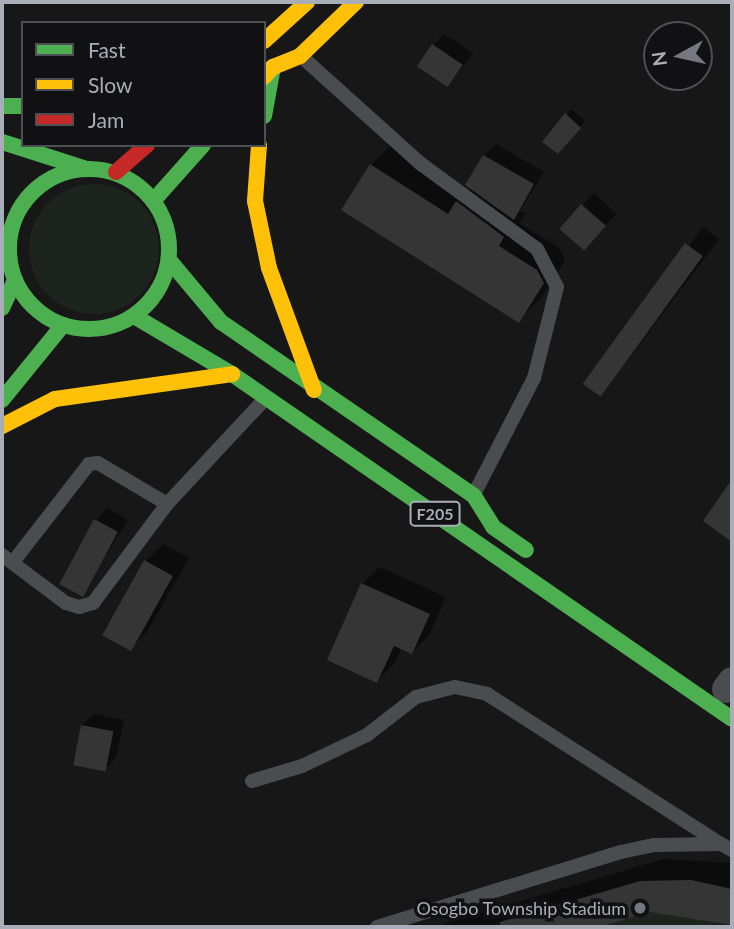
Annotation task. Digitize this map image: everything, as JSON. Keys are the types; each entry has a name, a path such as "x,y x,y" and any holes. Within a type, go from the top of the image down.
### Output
{"main road":[{"path":"266,39 307,2"},
{"path":"266,98 269,72 300,56 356,2"},
{"path":"2,106 21,106"},
{"path":"2,142 84,168 116,172 154,200 169,239 169,260 163,282 134,316 100,329 63,325 27,299 15,280 6,255 11,232 28,198 58,174 84,168"},
{"path":"116,172 145,147"},
{"path":"154,200 201,147"},
{"path":"259,147 255,201 269,268 314,390"},
{"name":"F205","path":"169,260 221,322 314,390 474,496 493,527 538,558"},
{"path":"2,308 15,280"},
{"name":"F205","path":"134,316 232,374 264,400 732,719"},
{"path":"2,400 63,325"},
{"path":"2,426 55,399 232,374"}],"lane":[{"path":"300,56 421,164 537,249 557,287 534,378 474,496"},
{"path":"167,505 98,463 89,464 7,558 66,603 79,607 93,603 167,505 264,400"},
{"path":"252,780 302,766 367,735 416,697 455,687 487,694 727,847"},
{"path":"377,927 621,852 654,845 727,847"}],"shaded area":[{"path":"94,184 119,189 140,203 154,224 159,249 154,274 140,295 119,309 94,314 69,309 48,295 34,274 29,249 34,224 48,203 69,189"},
{"name":"Osogbo Township Stadium","path":"691,880 732,889 732,927 482,927 640,881"}],"building":[{"path":"432,44 463,65 448,87 417,66"},
{"path":"565,113 581,128 558,154 542,142"},
{"path":"483,155 534,184 514,220 465,185"},
{"path":"370,164 448,214 456,201 504,237 499,246 537,270 544,283 519,323 341,210"},
{"path":"581,204 606,226 584,251 559,229"},
{"path":"685,243 703,256 601,397 583,384"},
{"path":"732,479 732,542 703,521"},
{"path":"94,519 118,532 83,597 59,584"},
{"path":"144,560 173,576 131,651 102,635"},
{"path":"361,583 430,614 412,654 394,646 377,683 327,660"},
{"path":"81,725 113,731 106,772 73,765"},
{"name":"Osogbo Township Stadium","path":"691,880 732,889 732,925 650,912 599,927 500,927 500,922 640,881"}],"traffic: fast":[{"path":"266,105 273,67"},
{"path":"2,106 21,106"},
{"path":"2,142 84,168"},
{"path":"154,200 201,147"},
{"path":"89,169 120,175 146,192 163,218 169,249 163,280 146,306 120,323 89,329 58,323 32,306 15,280 9,249 15,218 32,192 58,175 89,169"},
{"path":"169,260 221,322 474,496 493,527 526,550"},
{"path":"2,308 15,280"},
{"path":"134,316 232,374 732,719"},
{"path":"2,400 63,325"}],"traffic: slow":[{"path":"266,39 307,2"},
{"path":"266,75 273,67 300,56 356,2"},
{"path":"259,147 255,201 269,268 314,390"},
{"path":"2,426 55,399 232,374"}],"traffic: jam":[{"path":"116,172 145,147"}],"place":[{"name":"Osogbo Township Stadium","path":"640,908"}]}
